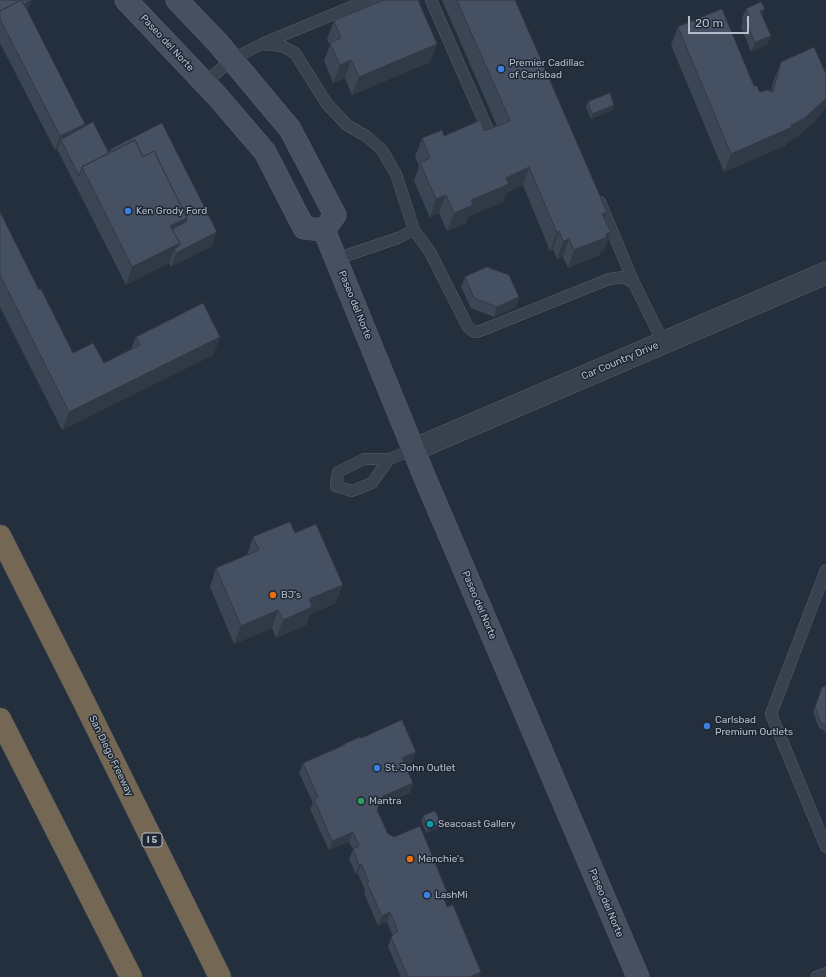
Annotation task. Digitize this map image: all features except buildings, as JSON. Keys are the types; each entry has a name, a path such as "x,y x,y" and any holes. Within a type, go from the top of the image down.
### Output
{"highway":[{"name":"San Diego Freeway","path":"0,536 220,977"},
{"path":"84,702 234,977"},
{"path":"0,719 131,977"}],"main road":[{"name":"Paseo del Norte","path":"126,0 205,83 265,152 304,228 324,230 413,450 638,977"},
{"path":"177,0 218,42 290,129 335,216 324,230"}],"street":[{"name":"Car Country Drive","path":"413,450 826,273"}],"lane":[{"path":"205,83 232,59 262,44 368,0"},
{"path":"431,0 491,137"},
{"path":"262,44 282,46 295,53 327,104 347,125 366,136 382,150 396,174 414,230 430,252 468,327 474,332 480,331 609,279 624,278 634,283"},
{"path":"597,196 634,283 663,342"},
{"path":"336,259 398,238 414,230"},
{"path":"389,459 413,450"},
{"path":"826,570 770,714 826,847"},
{"path":"816,977 826,973"}],"place":[{"name":"Premier Cadillac of Carlsbad","path":"501,69"},
{"name":"Ken Grody Ford","path":"128,211"},
{"name":"BJ's","path":"273,595"},
{"name":"Carlsbad Premium Outlets","path":"707,726"},
{"name":"St. John Outlet","path":"377,768"},
{"name":"Mantra","path":"361,801"},
{"name":"Seacoast Gallery","path":"430,824"},
{"name":"Menchie's","path":"410,859"},
{"name":"LashMi","path":"427,895"}]}
